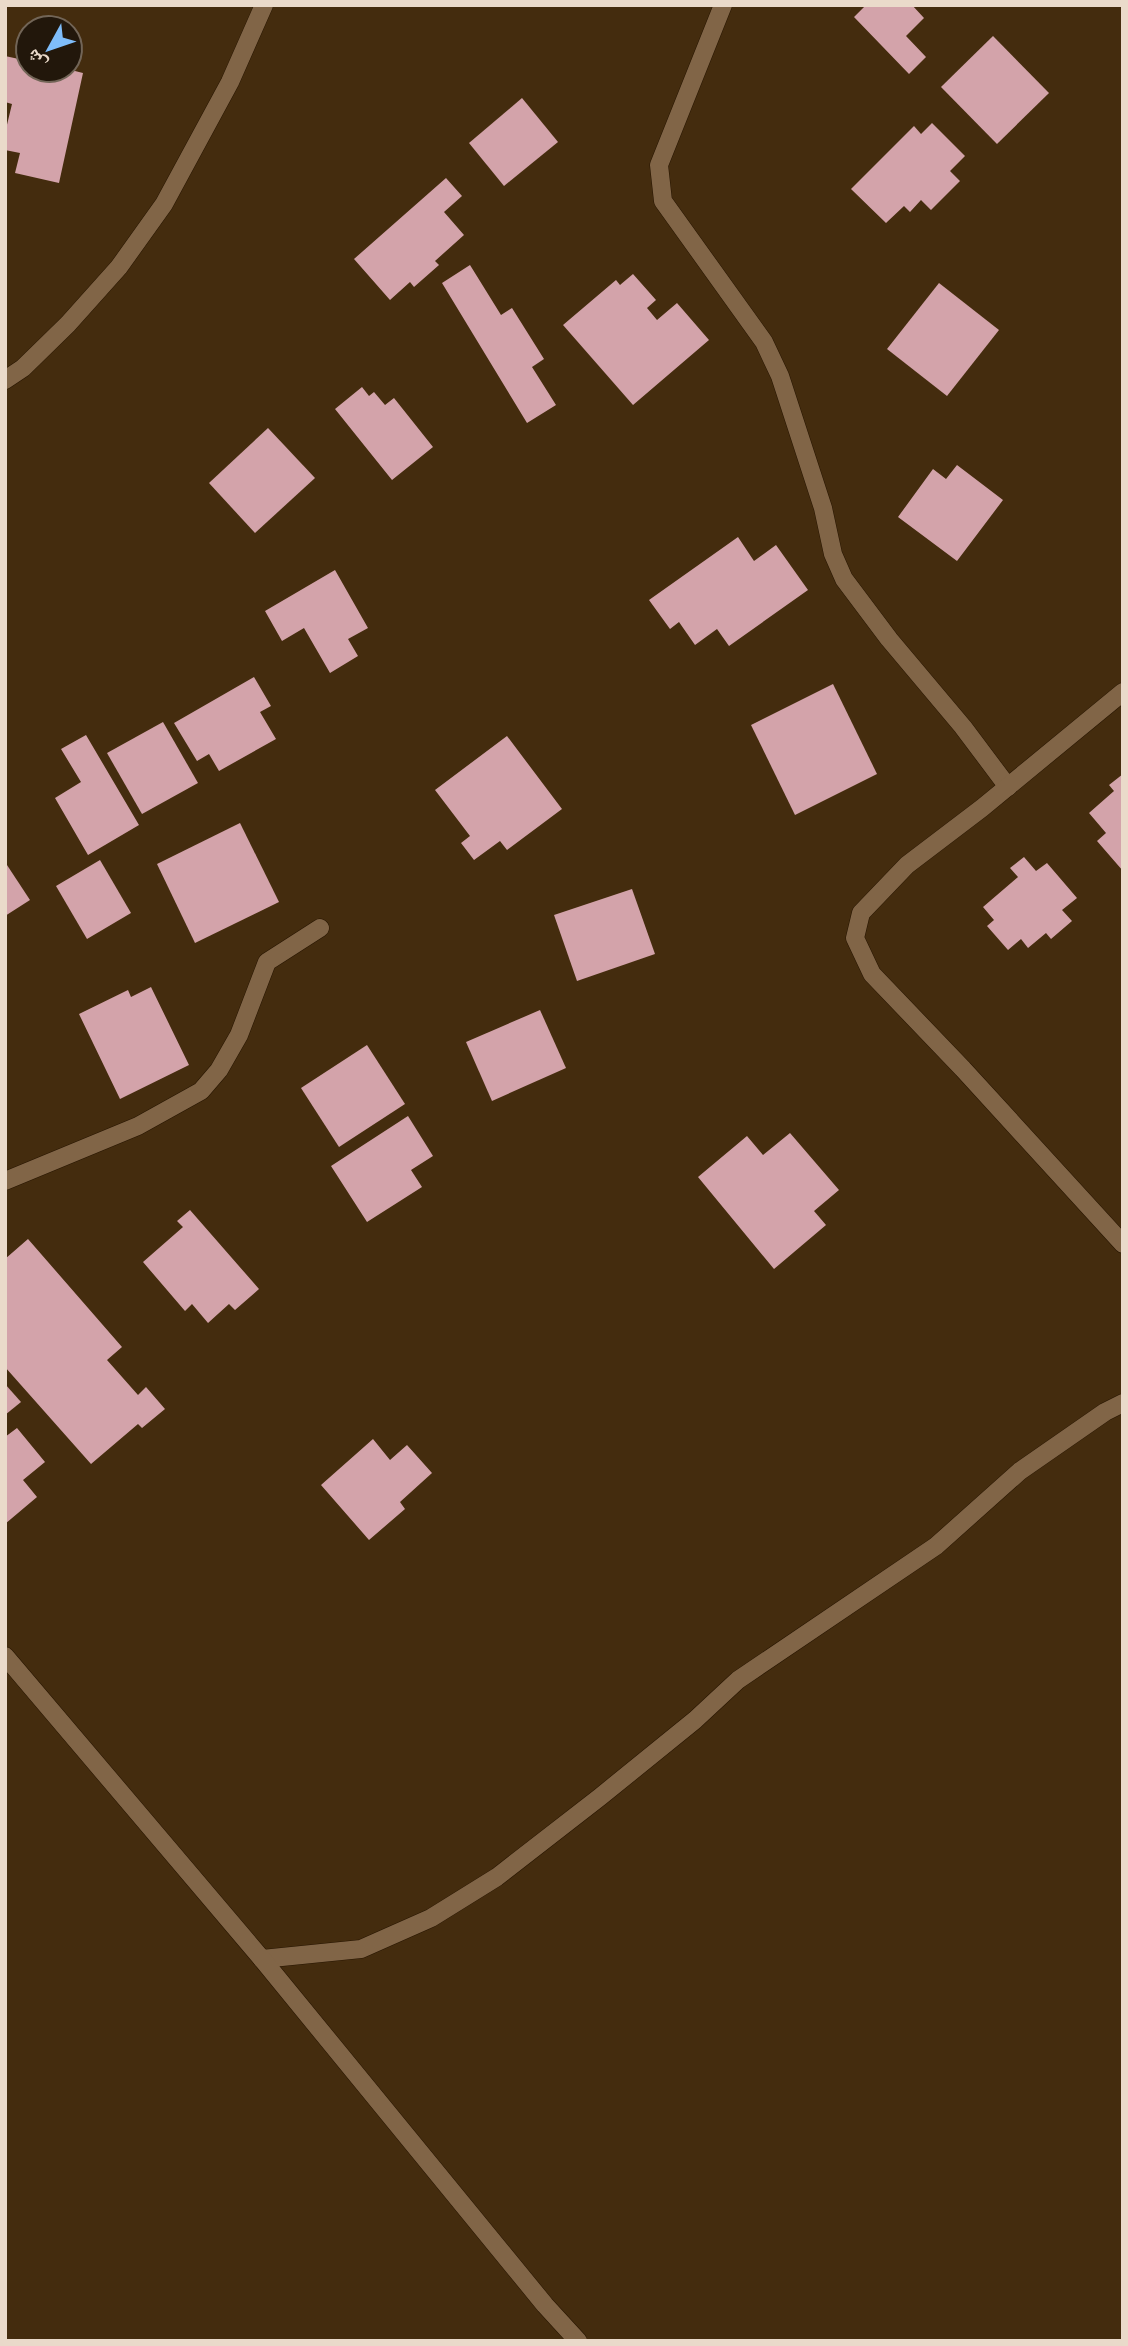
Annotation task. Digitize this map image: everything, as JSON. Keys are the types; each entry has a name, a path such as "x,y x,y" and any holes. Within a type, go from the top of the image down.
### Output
{"street":[{"path":"5,380 23,368 68,324 119,267 164,204 230,82 264,5"},
{"path":"723,5 659,165 663,201 764,342 780,376 844,579 1008,787"},
{"path":"1123,692 1008,787 907,865 861,914 855,938 872,974 1123,1244"},
{"path":"5,1181 138,1126 201,1091 219,1069 239,1035 267,962 320,928"},
{"path":"262,1959 361,1949 431,1918 497,1877 695,1720 738,1679 936,1546 1020,1471 1105,1412 1123,1403"},
{"path":"5,1656 262,1959 545,2305 578,2341"}],"building":[{"path":"866,5 912,5 924,18 906,36 926,57 909,74 854,17"},
{"path":"993,36 1049,93 997,144 941,87"},
{"path":"5,56 14,58 14,84 81,84 59,183 15,173 20,153 5,150 5,133 12,104 5,102"},
{"path":"522,98 558,142 504,186 469,143"},
{"path":"932,123 965,156 950,171 960,181 931,210 921,200 910,212 904,206 886,223 851,189 914,126 921,134"},
{"path":"446,178 462,196 444,212 464,235 435,261 439,265 414,287 410,282 390,300 354,259"},
{"path":"470,265 501,315 512,308 544,359 532,367 556,405 527,423 442,283"},
{"path":"633,274 656,300 647,308 657,320 677,303 709,340 633,405 563,325 616,280 620,285"},
{"path":"939,283 999,330 947,396 887,349"},
{"path":"362,387 369,396 374,392 385,405 394,398 433,447 392,480 335,409"},
{"path":"268,428 315,478 255,533 209,483"},
{"path":"957,465 1003,500 957,561 898,517 933,469 946,479"},
{"path":"738,537 754,561 776,545 808,590 729,646 717,629 695,645 679,622 670,629 649,600"},
{"path":"335,570 368,628 348,639 358,656 330,673 304,628 282,641 265,611"},
{"path":"254,677 271,706 260,712 276,739 219,771 209,754 197,761 174,723"},
{"path":"833,684 877,774 795,815 751,725"},
{"path":"163,722 198,783 142,814 107,753"},
{"path":"86,735 139,825 88,855 55,798 81,782 61,749"},
{"path":"507,736 562,809 507,850 500,841 474,860 461,843 470,836 435,790"},
{"path":"1123,774 1123,871 1097,841 1106,833 1089,813 1114,791 1109,785"},
{"path":"240,823 279,902 195,943 157,864"},
{"path":"1024,857 1036,871 1047,863 1077,898 1062,910 1072,921 1051,939 1046,933 1028,948 1021,939 1008,950 987,926 994,920 983,907 1018,877 1010,868"},
{"path":"100,860 131,913 87,939 56,886"},
{"path":"5,862 30,900 5,916"},
{"path":"632,889 655,954 577,981 554,915"},
{"path":"151,987 189,1065 120,1099 79,1014 128,990 131,997"},
{"path":"540,1010 566,1068 492,1101 466,1042"},
{"path":"367,1045 405,1104 339,1147 301,1088"},
{"path":"408,1116 433,1156 411,1170 422,1187 367,1222 331,1166"},
{"path":"790,1133 839,1190 814,1211 826,1225 774,1269 698,1177 747,1136 763,1155"},
{"path":"190,1210 259,1289 235,1310 229,1304 208,1323 192,1304 185,1311 143,1262 183,1227 177,1221"},
{"path":"28,1239 122,1347 107,1360 138,1395 146,1387 165,1409 142,1428 138,1424 91,1464 5,1367 5,1259"},
{"path":"5,1384 21,1402 5,1415"},
{"path":"17,1428 45,1462 23,1480 37,1497 5,1524 5,1437"},
{"path":"373,1439 390,1460 407,1445 432,1473 400,1502 405,1509 369,1540 321,1485"}]}
